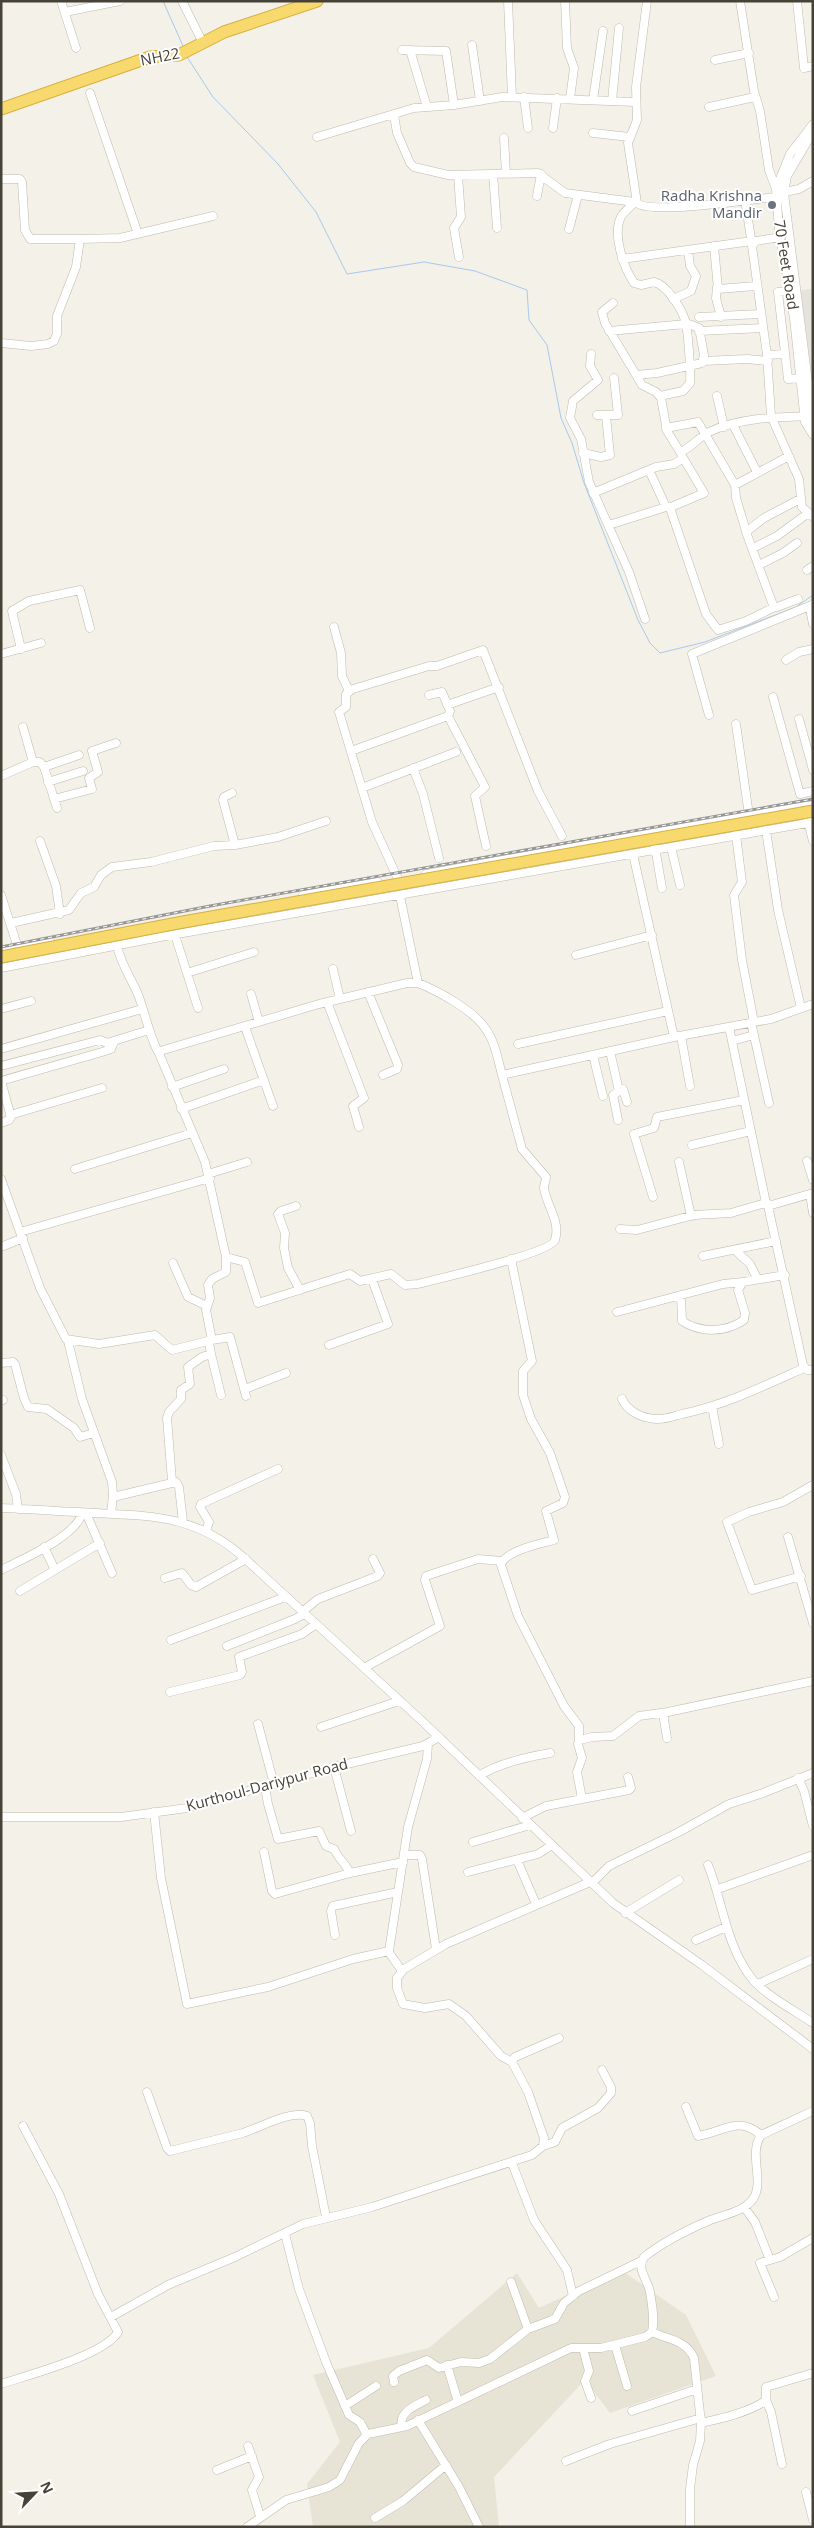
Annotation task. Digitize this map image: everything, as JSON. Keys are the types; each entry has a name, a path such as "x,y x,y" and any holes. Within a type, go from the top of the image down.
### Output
{"highway":[{"name":"NH22","path":"1,109 150,57 179,55 224,32 317,1"},
{"path":"1,957 810,807"},
{"path":"1,963 811,821"}],"street":[{"path":"61,1 76,48"},
{"path":"64,12 120,1"},
{"path":"182,1 203,43"},
{"path":"508,1 512,97"},
{"path":"565,1 567,48 574,68 570,99"},
{"path":"613,303 602,314 608,331 642,385 660,396 679,392 689,386 690,366 686,323 673,299 656,282 641,285 634,284 622,259 619,242 620,220 636,202 628,143 636,120 635,102 647,1"},
{"path":"740,1 769,170 778,193"},
{"path":"797,1 804,68 813,66"},
{"path":"612,101 619,28"},
{"path":"593,100 603,31"},
{"path":"472,45 480,101"},
{"path":"427,107 406,50 446,51 454,105"},
{"path":"715,60 749,53"},
{"path":"90,93 138,234"},
{"path":"316,137 409,109 512,97 635,102"},
{"path":"524,97 528,128"},
{"path":"709,107 755,97"},
{"path":"553,128 557,98"},
{"path":"394,115 397,133 412,165 444,174 458,175 541,174 562,191 578,195 636,202 643,207 656,208 746,200 802,187 813,181"},
{"name":"70 Feet Road","path":"811,417 801,378 790,291 780,237 778,193 790,154 813,126"},
{"path":"593,133 630,137"},
{"path":"504,138 506,174"},
{"path":"493,174 497,228"},
{"path":"537,196 541,174"},
{"path":"458,175 461,217 454,228 459,257"},
{"path":"1,179 20,179 22,182 25,230 30,239 80,240 120,238 213,216"},
{"name":"70 Feet Road","path":"778,193 811,417"},
{"path":"569,229 578,195"},
{"path":"746,200 767,358 771,416 799,479 800,499 810,516 753,548"},
{"path":"622,259 714,246 752,243 780,237"},
{"path":"1,343 32,346 48,344 54,341 57,334 57,316 76,267 80,240"},
{"path":"714,246 716,298 721,317"},
{"path":"673,299 690,291 696,276 690,266 688,250"},
{"path":"717,287 720,289 756,286"},
{"path":"790,291 778,292 788,379 801,378"},
{"path":"699,317 760,314"},
{"path":"608,331 686,323 696,326 699,331 703,361"},
{"path":"699,331 762,328"},
{"path":"591,354 590,366 597,376 597,382 574,400 570,414 580,439 586,474 629,572 645,619"},
{"path":"636,375 698,365 703,361 767,358 785,354"},
{"path":"597,414 606,416 618,415 614,378"},
{"path":"609,525 668,507 704,493 682,454 675,447 666,428 660,396"},
{"path":"717,396 724,427"},
{"path":"583,453 601,457 610,455 606,416"},
{"path":"594,493 649,470 674,464 680,460 682,454 704,435 724,427 771,416 811,417"},
{"path":"811,417 806,424 813,435"},
{"path":"666,428 698,422 735,485 736,498 759,565 761,578 775,607"},
{"path":"733,425 758,472"},
{"path":"735,485 789,456"},
{"path":"649,470 668,507 706,614 716,628 722,630 798,599"},
{"path":"746,531 764,518 800,499"},
{"path":"759,565 783,553 797,543"},
{"path":"21,649 12,611 31,600 80,590 90,628"},
{"path":"812,605 810,610 813,624"},
{"path":"710,715 692,654 812,605"},
{"path":"334,627 341,653 342,676 349,691"},
{"path":"1,654 41,643"},
{"path":"786,660 799,652 813,649"},
{"path":"398,879 375,829 339,713 346,707 345,696 349,691 429,666 438,666 483,650 538,791 562,836"},
{"path":"447,704 499,687"},
{"path":"429,695 441,692 450,711 448,716 485,787 475,796 486,846"},
{"path":"773,697 800,794 813,791"},
{"path":"351,752 448,716"},
{"path":"799,719 813,770"},
{"path":"736,724 749,815"},
{"path":"23,727 33,762"},
{"path":"1,776 33,762 40,762 44,767 56,803 92,788 89,778 98,773 92,751 116,743"},
{"path":"362,788 456,752"},
{"path":"44,767 79,755"},
{"path":"413,768 423,794 439,858"},
{"path":"48,782 84,771"},
{"path":"232,794 223,799 235,845"},
{"path":"1,951 749,815 810,807 813,841"},
{"path":"11,923 60,914 72,908 80,894 94,887 101,875 112,867 151,862 223,845 235,845 286,835 326,821"},
{"path":"1,968 811,821"},
{"path":"766,830 778,910 802,1008"},
{"path":"652,833 662,888"},
{"path":"736,835 742,882 732,889 754,1036 769,1103"},
{"path":"223,845 232,836"},
{"path":"40,842 56,886 60,914"},
{"path":"672,847 680,885"},
{"path":"633,854 668,1011 690,1086"},
{"path":"421,875 424,891"},
{"path":"1,895 18,948"},
{"path":"400,896 418,983"},
{"path":"88,935 92,951"},
{"path":"175,935 198,1008"},
{"path":"576,955 652,935"},
{"path":"117,946 122,966 137,994 149,1030 209,1176 226,1257 226,1272 208,1282 210,1298 207,1306 211,1354 221,1395"},
{"path":"187,973 254,952"},
{"path":"333,969 340,999"},
{"path":"158,1051 368,992 407,983 418,983 430,988 477,1018 490,1037 522,1149 546,1177 544,1189 553,1212 556,1228 556,1239 553,1244 528,1255 410,1285 403,1284 397,1277 391,1274 372,1279 354,1278 350,1274 257,1302 244,1262 226,1257"},
{"path":"368,992 398,1065 397,1069 384,1075"},
{"path":"251,994 259,1022"},
{"path":"1,1009 31,1001"},
{"path":"327,1002 364,1098 353,1106 359,1128"},
{"path":"502,1075 752,1022 813,1004"},
{"path":"1,1049 142,1009"},
{"path":"518,1044 668,1011"},
{"path":"245,1027 272,1106"},
{"path":"728,1027 785,1275 804,1368"},
{"path":"1,1066 102,1040 107,1044 149,1030"},
{"path":"732,1041 754,1036"},
{"path":"1,1123 9,1120 10,1115 1,1081 111,1049 114,1042"},
{"path":"610,1051 619,1091"},
{"path":"593,1055 602,1096"},
{"path":"172,1087 224,1069"},
{"path":"181,1110 264,1080"},
{"path":"10,1115 102,1088"},
{"path":"618,1120 613,1095 624,1090 627,1102"},
{"path":"653,1197 634,1134 654,1128 657,1117 744,1100"},
{"path":"692,1145 751,1131"},
{"path":"75,1169 192,1133"},
{"path":"807,1161 813,1180"},
{"path":"1,1247 22,1235 209,1176 247,1162"},
{"path":"679,1162 690,1216"},
{"path":"1,1179 4,1196 22,1235 40,1288 66,1339 82,1399 112,1482 111,1514"},
{"path":"620,1229 637,1230 690,1216 731,1213 811,1193 813,1213"},
{"path":"296,1206 281,1210 278,1214 285,1233 284,1248 288,1268 300,1290"},
{"path":"703,1256 776,1241"},
{"path":"734,1250 750,1264 757,1278"},
{"path":"364,1668 440,1626 424,1580 426,1576 478,1559 502,1561 511,1553 555,1539 546,1511 563,1502 565,1497 550,1453 531,1419 523,1395 523,1371 532,1361 511,1259"},
{"path":"173,1263 188,1297 207,1306"},
{"path":"617,1312 723,1284 785,1275"},
{"path":"328,1345 388,1324 372,1279"},
{"path":"681,1295 682,1321 700,1330 713,1330 736,1324 745,1318 738,1290 743,1282"},
{"path":"66,1339 99,1344 155,1335 172,1350 230,1338 245,1392 286,1374"},
{"path":"172,1481 167,1418 172,1408 181,1399 181,1390 190,1384 188,1367 202,1357 211,1354"},
{"path":"1,1363 13,1362 16,1364 28,1407 47,1409 74,1428 80,1437 94,1433"},
{"path":"622,1399 630,1411 658,1419 712,1406 804,1368 813,1370"},
{"path":"712,1406 719,1444"},
{"path":"1,1455 17,1497 18,1508"},
{"path":"206,1531 209,1522 200,1507 201,1504 278,1469"},
{"path":"113,1498 172,1481 178,1485 184,1522"},
{"path":"801,1576 752,1590 727,1522 751,1511 783,1502 813,1485"},
{"path":"1,1508 153,1516 184,1522 206,1531 227,1543 439,1737 522,1818 593,1881 625,1913 702,1965 813,2049"},
{"path":"84,1513 100,1543 112,1573"},
{"path":"1,1570 44,1547 76,1526 84,1513"},
{"path":"788,1538 801,1576 813,1623"},
{"path":"20,1591 100,1543"},
{"path":"44,1547 55,1570"},
{"path":"165,1578 182,1573 191,1585 196,1587 246,1559"},
{"path":"227,1646 295,1620 314,1601 378,1576 380,1573 374,1559"},
{"path":"502,1561 516,1613 564,1706 579,1726 582,1758 578,1775 582,1799"},
{"path":"171,1640 285,1597"},
{"path":"170,1692 240,1675 242,1672 238,1660 240,1656 302,1634 316,1624"},
{"path":"579,1741 592,1737 613,1736 639,1716 663,1713 813,1681"},
{"path":"321,1727 399,1700"},
{"path":"663,1713 667,1738"},
{"path":"258,1724 274,1784"},
{"name":"Kurthoul-Dariypur Road","path":"1,1817 121,1817 196,1806 334,1767 428,1744 439,1737"},
{"path":"402,1971 388,1951 411,1814 427,1760 428,1744"},
{"path":"479,1776 488,1770 550,1753"},
{"path":"334,1767 351,1831"},
{"path":"544,2146 544,2138 532,2103 512,2062 501,2056 466,2016 449,2004 425,2008 403,2004 396,1981 402,1971 436,1949 536,1904 593,1881 609,1866 679,1832 729,1804 813,1773"},
{"path":"522,1818 538,1809 630,1790 628,1777"},
{"path":"798,1778 804,1791 813,1826"},
{"path":"265,1786 278,1839 319,1831 326,1846 334,1849 337,1855 344,1860 350,1873"},
{"path":"154,1812 161,1878 181,1982 188,2005 272,1986 355,1959 388,1951"},
{"path":"473,1842 530,1825"},
{"path":"468,1872 542,1852 552,1845"},
{"path":"264,1852 274,1894 420,1855 436,1949"},
{"path":"718,1889 813,1855"},
{"path":"517,1860 536,1904"},
{"path":"708,1865 718,1889 726,1927 748,1970 758,1984 813,2024"},
{"path":"625,1913 679,1880"},
{"path":"334,1935 331,1911 333,1906 398,1892"},
{"path":"696,1940 726,1927"},
{"path":"758,1984 813,1959"},
{"path":"512,2062 515,2057 559,2038"},
{"path":"111,2317 192,2273 285,2234 303,2224 372,2207 532,2155 544,2146 555,2142 562,2128 598,2108 611,2093 611,2087 602,2070"},
{"path":"146,2092 167,2148 170,2151 243,2132 264,2123 299,2114 306,2116 310,2123 312,2146 326,2217"},
{"path":"686,2107 698,2136 732,2126 746,2125 761,2135"},
{"path":"394,2382 394,2374 427,2360 435,2367 460,2362 482,2362 528,2329 555,2319 564,2303 600,2279 642,2261 650,2253 707,2221 744,2208 751,2202 757,2192 756,2147 761,2135 813,2111"},
{"path":"1,2384 80,2357 101,2346 118,2332 90,2274 59,2194 23,2126"},
{"path":"512,2163 534,2220 567,2270 573,2296"},
{"path":"744,2208 754,2222 770,2260"},
{"path":"285,2234 310,2322 351,2418 360,2422 367,2435"},
{"path":"774,2297 760,2265 761,2262 780,2258 813,2238"},
{"path":"247,2527 260,2516 286,2500 329,2487 340,2480 359,2443 367,2435 402,2427 571,2348 601,2348 645,2337 652,2332 654,2324 650,2289 642,2271 642,2261"},
{"path":"511,2282 528,2329"},
{"path":"652,2332 682,2343 694,2358 701,2420 700,2441 693,2466 690,2489 690,2527"},
{"path":"615,2344 627,2386"},
{"path":"582,2348 589,2371 586,2381 591,2398"},
{"path":"447,2365 458,2402"},
{"path":"782,2464 771,2412 766,2400 766,2387 813,2372"},
{"path":"345,2406 376,2386"},
{"path":"632,2410 697,2389"},
{"path":"402,2427 401,2420 403,2415 426,2400"},
{"path":"566,2461 610,2444 701,2420 724,2418 766,2400"},
{"path":"418,2420 446,2465 479,2527"},
{"path":"248,2446 259,2477 252,2488 252,2493 260,2516"},
{"path":"217,2470 252,2456"},
{"path":"375,2518 402,2502 446,2465"},
{"path":"806,2492 813,2520"}],"shaded area":[{"path":"813,289 813,382 800,290"},
{"path":"621,2270 686,2315 716,2376 610,2413 585,2380 494,2477 499,2527 313,2527 307,2484 340,2442 313,2375 429,2348 517,2273 539,2308"}],"waterway":[{"path":"163,1 183,46"},
{"path":"187,57 213,97 278,164 316,212 347,274 424,262 475,271 527,290 529,320 547,345 561,418 572,443 584,483 638,620 650,643 660,653 705,642 796,607 813,595"}],"railway":[{"path":"1,947 210,906 813,799"}],"place":[{"name":"Radha Krishna Mandir","path":"772,205"}]}
